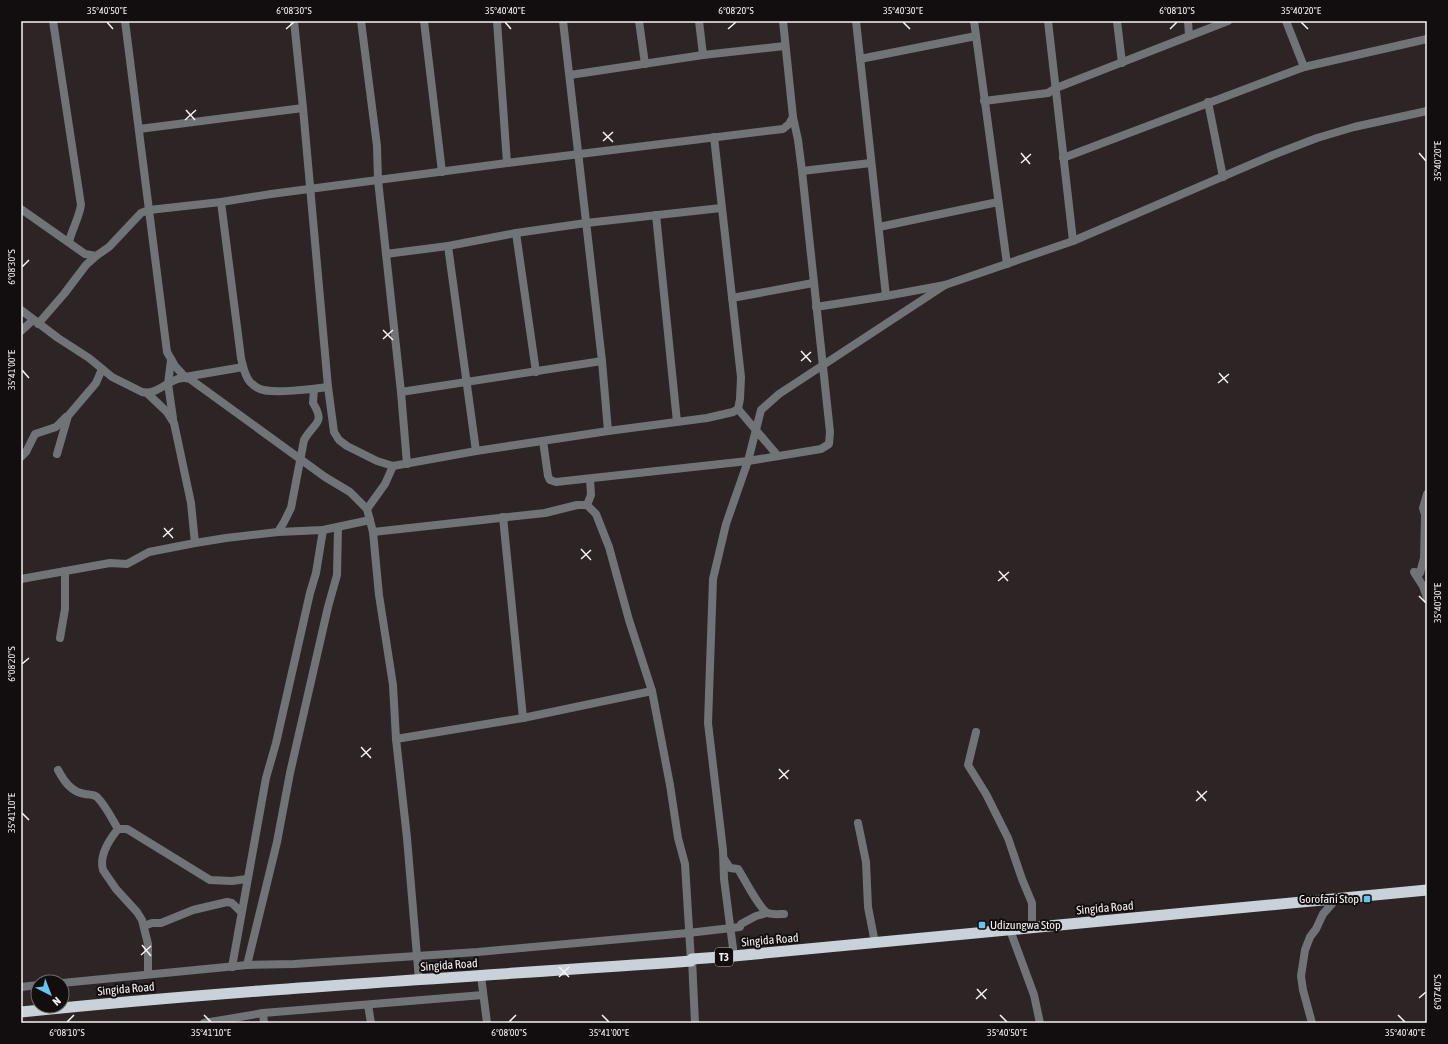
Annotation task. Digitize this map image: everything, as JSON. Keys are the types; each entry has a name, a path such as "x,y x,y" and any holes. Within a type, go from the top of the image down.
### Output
{"highway":[{"name":"Singida Road","path":"21,1012 110,1003 692,960 1427,890"}],"street":[{"path":"53,21 81,205 69,242"},
{"path":"125,21 153,252 167,352 171,360 185,378 190,379 325,476 350,492 366,509 370,520 373,532 379,595 393,685 396,739 407,838 419,980"},
{"path":"294,21 328,387 334,432 339,440 377,462 393,466 476,451 707,418 732,412 738,409"},
{"path":"361,21 376,146 378,180 401,392 407,464"},
{"path":"424,21 442,172"},
{"path":"497,21 507,163"},
{"path":"563,21 602,361 608,431"},
{"path":"639,21 645,64"},
{"path":"699,21 703,54"},
{"path":"543,441 550,480 556,482 748,461 822,449 830,444 830,432 802,171 793,117 783,21"},
{"path":"856,21 886,296"},
{"path":"974,21 1007,264"},
{"path":"1048,21 1073,241"},
{"path":"1117,21 1122,62"},
{"path":"1188,21 1190,36"},
{"path":"984,101 1048,93 1056,88 1228,21"},
{"path":"1286,21 1304,67"},
{"path":"860,59 976,36"},
{"path":"1063,158 1304,67 1427,39"},
{"path":"570,75 703,54 786,46"},
{"path":"1208,102 1223,177"},
{"path":"139,129 303,108"},
{"path":"816,307 945,285 1073,241 1273,155 1317,138 1354,127 1427,111"},
{"path":"21,331 36,322 64,294 86,265 109,247 141,213 149,210 221,202 507,163 784,129 793,117"},
{"path":"714,137 741,377 738,409"},
{"path":"802,171 871,163"},
{"path":"221,202 244,372 250,382 260,389 271,391 328,387"},
{"path":"879,227 998,202"},
{"path":"386,254 448,246 586,223 721,208"},
{"path":"21,209 85,254 96,256"},
{"path":"656,215 677,422"},
{"path":"516,234 536,372"},
{"path":"448,246 476,451"},
{"path":"732,298 813,283"},
{"path":"734,956 724,879 708,723 713,579 726,524 748,461 761,410 767,403 945,285"},
{"path":"21,310 112,377 147,393 167,412 174,422"},
{"path":"171,360 168,384 174,422 191,503 195,543"},
{"path":"401,392 602,361"},
{"path":"147,393 180,378 243,367"},
{"path":"21,458 29,447 35,434 56,427 68,416 96,383 102,369"},
{"path":"278,532 291,508 304,440 308,432 318,423 319,420 318,409 313,402 314,389"},
{"path":"738,409 756,428 778,456"},
{"path":"57,454 68,416"},
{"path":"366,509 385,484 393,466"},
{"path":"588,505 590,495 590,479"},
{"path":"1427,494 1423,508 1425,515 1424,558 1420,573 1414,572 1423,586 1427,598"},
{"path":"373,532 545,513 577,505 588,505 596,514 609,547 629,620 652,691 670,785 678,838 685,864 688,933 692,960 695,1023"},
{"path":"503,517 523,718"},
{"path":"21,579 110,563 127,564 149,552 195,543 278,532 323,530 370,520"},
{"path":"247,965 277,842 290,773 337,574 338,527"},
{"path":"232,967 266,778 276,743 310,593 316,573 323,530"},
{"path":"60,638 65,609 65,571"},
{"path":"396,739 523,718 652,691"},
{"path":"976,732 968,765 986,794 1008,838 1032,903 1032,928"},
{"path":"58,770 61,778 75,791 97,797 118,830"},
{"path":"858,823 866,862 868,907 875,943"},
{"path":"118,830 127,829 210,880 232,881 247,879"},
{"path":"118,830 105,850 102,859 102,866 103,870 116,889 137,912 144,926 148,944 148,974"},
{"path":"723,858 730,868 738,869 758,902 767,913"},
{"path":"1312,1023 1303,990 1301,976 1305,950 1322,914 1337,898"},
{"path":"144,926 161,922 192,910 227,902 232,903 241,912"},
{"path":"70,981 247,965 294,964 416,956 688,933 740,927 741,924 756,916 767,913 776,915 784,914"},
{"path":"1010,930 1034,995 1040,1023"},
{"path":"481,976 487,1023"},
{"path":"204,1023 263,1013 483,995"},
{"path":"368,1005 371,1023"},
{"path":"263,1013 264,1023"}],"place":[{"name":"Gorofani Stop","path":"1367,899"},
{"name":"Udizungwa Stop","path":"982,925"}]}
